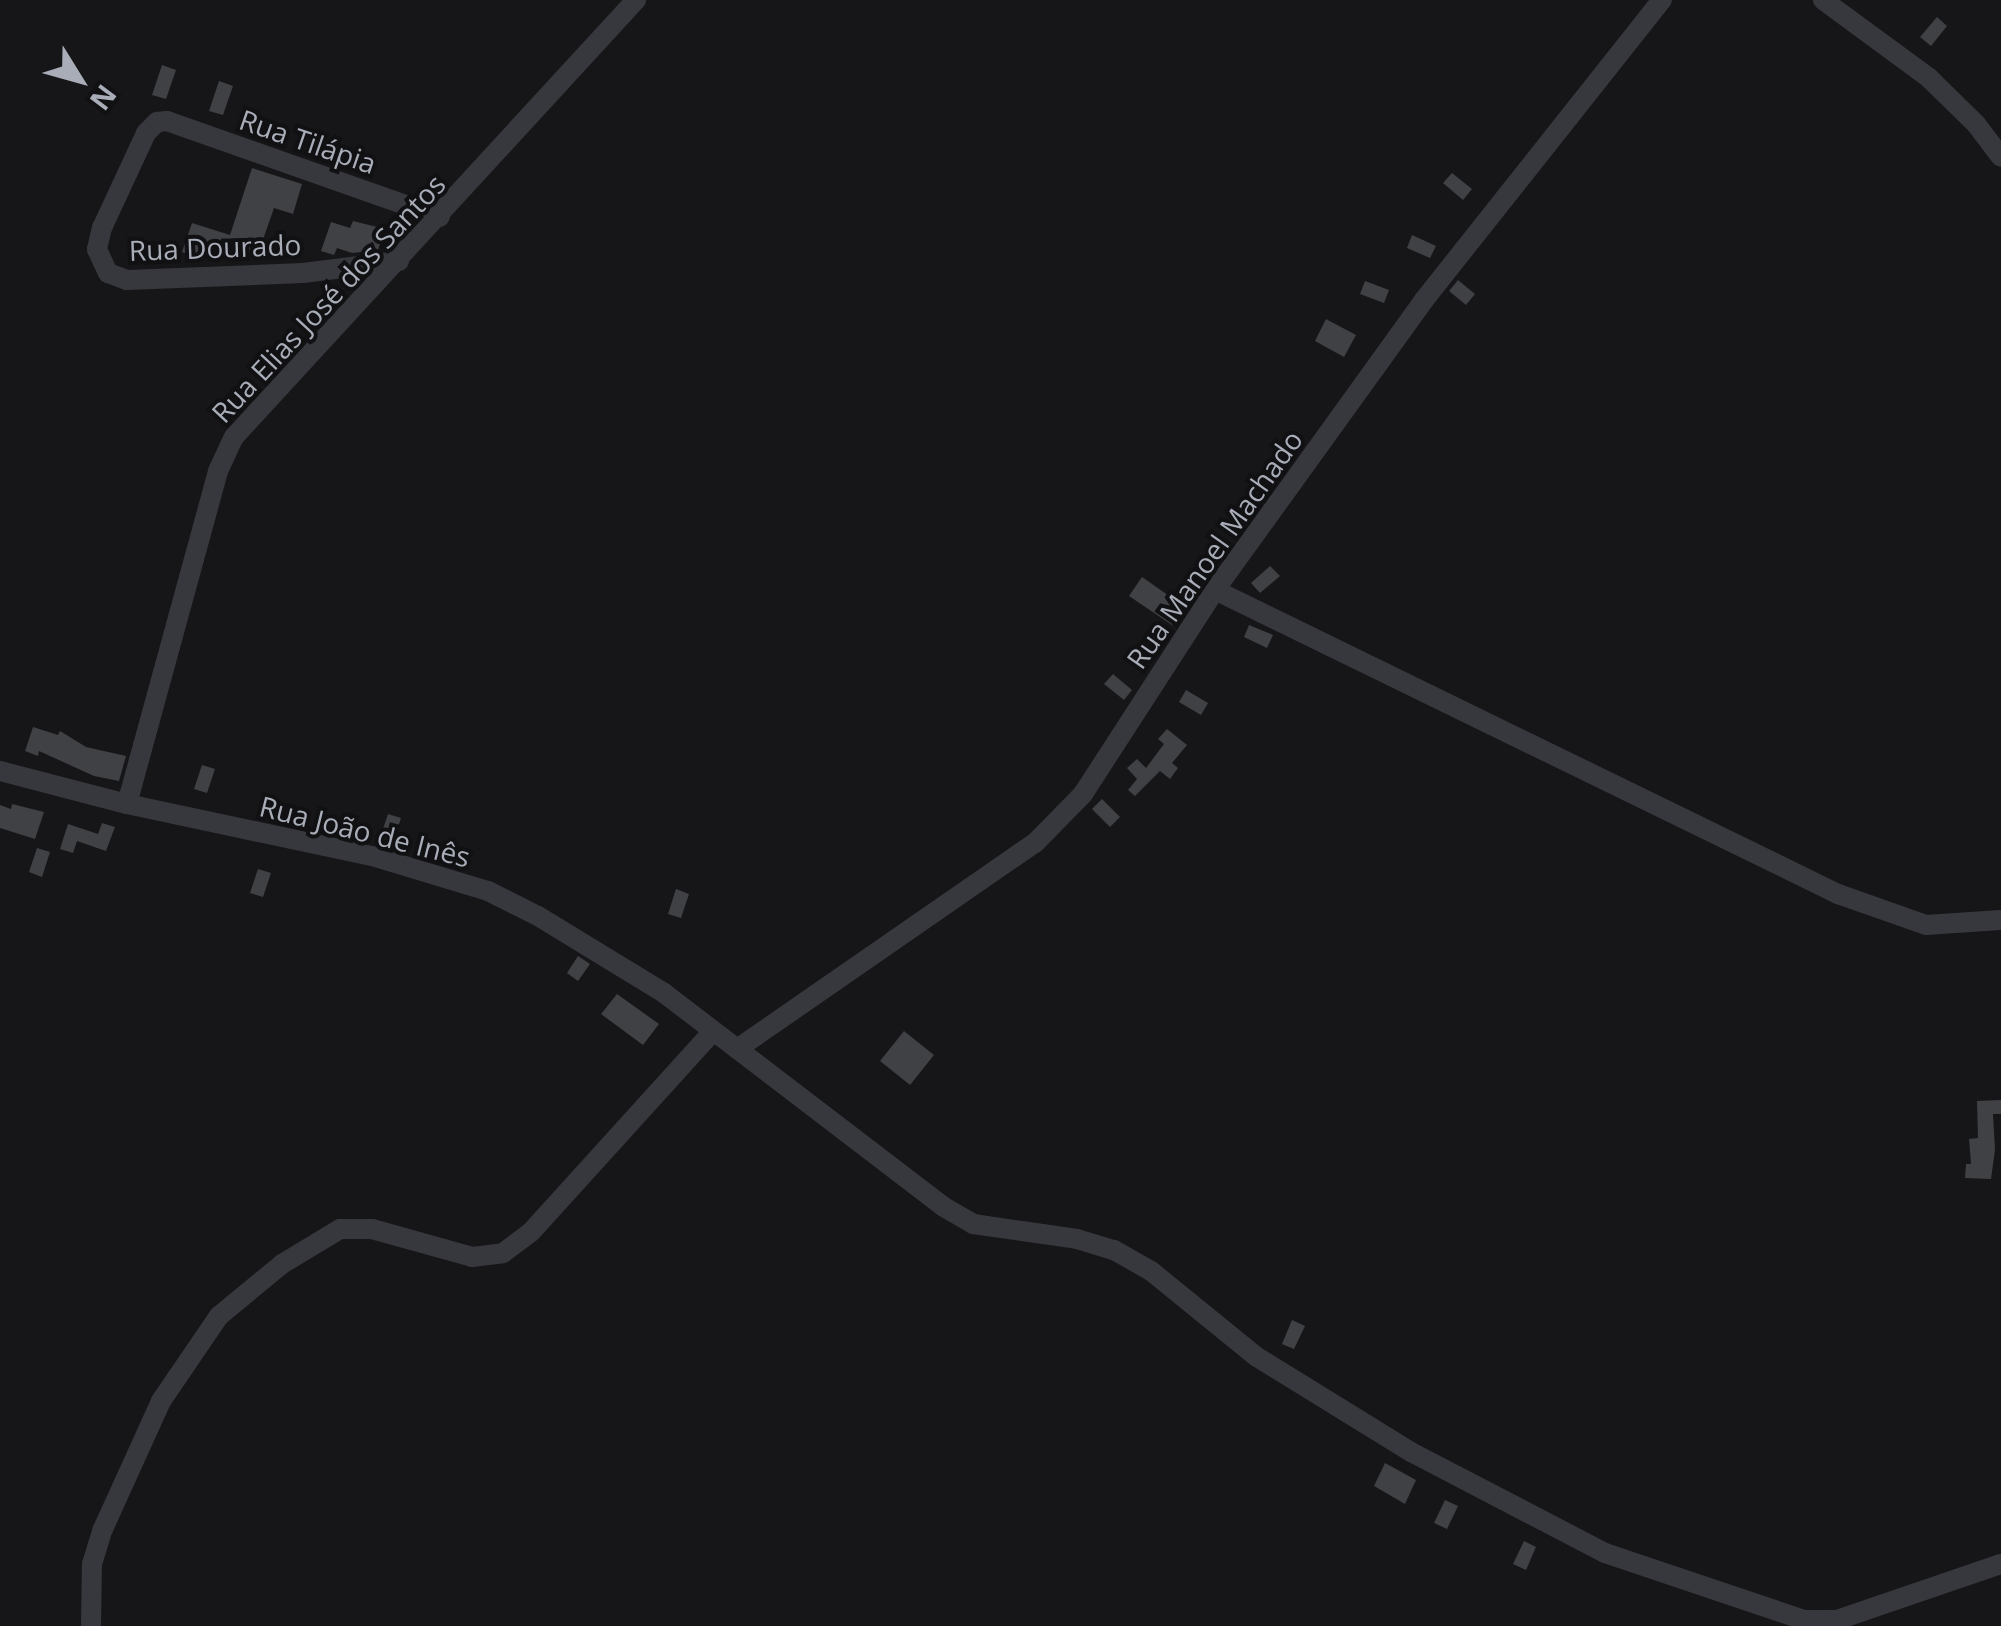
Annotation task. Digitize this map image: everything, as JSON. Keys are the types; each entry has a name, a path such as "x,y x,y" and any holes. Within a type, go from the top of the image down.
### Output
{"street":[{"name":"Rua Elias José dos Santos","path":"127,804 225,453 234,437 636,0"},
{"name":"Rua Manoel Machado","path":"737,1049 1035,843 1083,794 1215,590 1424,300 1662,0"},
{"path":"1823,0 1929,78 1976,124 2001,157"},
{"name":"Rua Tilápia","path":"100,262 102,228 146,133 157,122 167,121 440,217"},
{"name":"Rua Dourado","path":"100,262 115,278 127,280 303,273 399,262"},
{"path":"1215,590 1838,894 1926,926 2001,920"},
{"name":"Rua João de Inês","path":"0,770 127,804 372,856 488,892 597,948 958,1215 1004,1231 1078,1239 1114,1250 1152,1271 1257,1357 1410,1452 1564,1536 1804,1620 1836,1623"},
{"path":"91,1626 92,1564 103,1530 161,1402 219,1316 282,1264 340,1230 372,1228 472,1257 503,1253 531,1232 713,1031"},
{"path":"1836,1623 2001,1564"}],"building":[{"path":"1937,17 1947,26 1931,46 1920,37"},
{"path":"162,65 176,70 166,99 152,95"},
{"path":"219,81 233,86 223,115 209,111"},
{"path":"252,168 302,184 293,214 274,208 258,254 201,241 196,257 182,252 192,223 230,235"},
{"path":"1452,173 1472,189 1463,200 1443,183"},
{"path":"353,221 385,229 378,250 352,253 337,248 334,255 321,251 331,222 350,228"},
{"path":"1412,235 1436,246 1430,258 1407,248"},
{"path":"1458,280 1475,294 1466,305 1449,291"},
{"path":"1365,281 1389,290 1384,303 1360,294"},
{"path":"1326,319 1356,335 1344,357 1315,341"},
{"path":"1270,566 1280,576 1260,593 1251,583"},
{"path":"1142,577 1185,607 1172,625 1129,596"},
{"path":"1249,625 1273,635 1267,648 1244,637"},
{"path":"1113,674 1132,690 1124,700 1104,684"},
{"path":"1186,690 1208,703 1201,715 1179,702"},
{"path":"33,727 58,735 60,731 86,747 126,756 119,781 94,776 39,751 38,756 25,751"},
{"path":"1167,729 1187,745 1172,763 1178,768 1170,779 1160,771 1135,796 1128,790 1137,779 1127,768 1137,759 1146,768 1164,744 1158,739"},
{"path":"202,765 215,769 207,793 194,789"},
{"path":"1102,799 1120,817 1110,827 1092,809"},
{"path":"12,804 44,812 35,839 0,828 0,805 11,809"},
{"path":"388,814 401,818 393,842 380,838"},
{"path":"102,823 115,827 106,851 77,841 73,853 60,849 68,824 98,834"},
{"path":"37,848 50,852 42,877 29,872"},
{"path":"258,869 271,873 263,897 250,893"},
{"path":"676,889 689,894 681,918 668,914"},
{"path":"578,956 590,964 578,981 567,973"},
{"path":"617,994 659,1024 643,1045 601,1014"},
{"path":"904,1031 934,1055 910,1085 880,1061"},
{"path":"2001,1100 2001,1114 1993,1114 1995,1150 1991,1179 1965,1178 1966,1164 1971,1164 1969,1139 1978,1138 1977,1101"},
{"path":"1292,1320 1305,1326 1294,1349 1282,1344"},
{"path":"1385,1463 1416,1480 1405,1504 1374,1486"},
{"path":"1445,1500 1458,1506 1447,1529 1434,1523"},
{"path":"1524,1541 1536,1547 1526,1570 1513,1564"}]}
